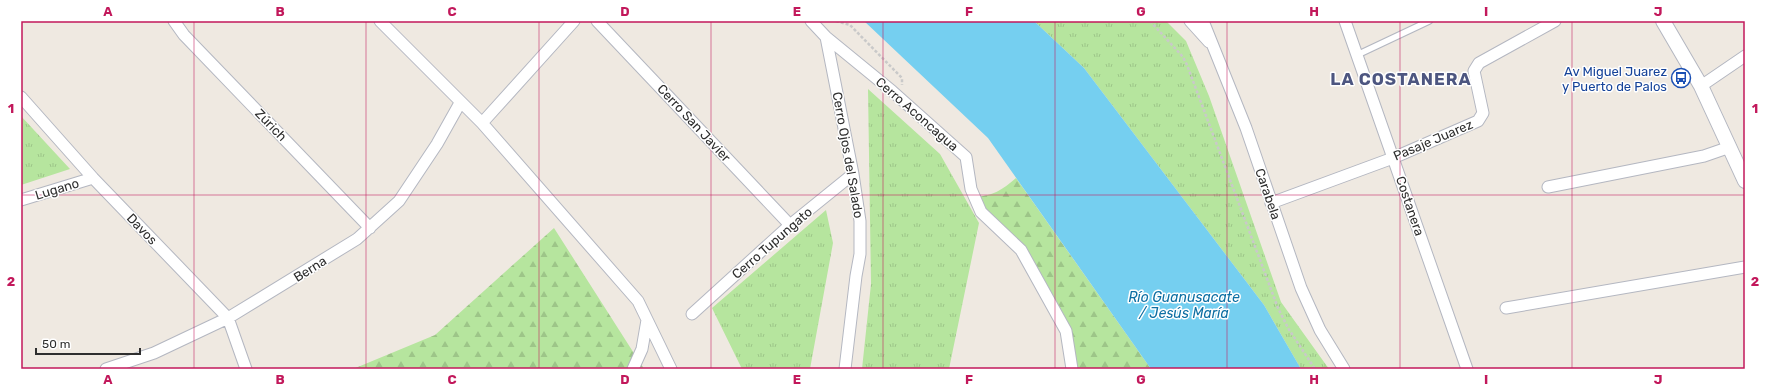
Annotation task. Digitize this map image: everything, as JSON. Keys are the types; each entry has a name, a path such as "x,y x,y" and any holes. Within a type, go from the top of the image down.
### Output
{"street":[{"name":"Zúrich","path":"174,21 184,35 370,228"},
{"path":"380,21 460,103 482,123 638,301 671,369"},
{"path":"482,123 574,21"},
{"name":"Cerro San Javier","path":"597,21 790,225"},
{"name":"Cerro Aconcagua","path":"811,21 826,37 892,91 966,157 971,189 981,212 1021,250 1066,331 1072,369"},
{"name":"Carabela","path":"1190,21 1213,47 1246,128 1271,204 1310,310 1320,330 1344,369"},
{"path":"1203,21 1213,47"},
{"name":"Costanera","path":"1345,21 1467,369"},
{"name":"Pasaje Juarez","path":"1271,204 1393,158 1478,121 1483,113 1474,71 1479,63 1555,21"},
{"path":"1663,21 1701,86 1745,181"},
{"name":"Cerro Ojos del Salado","path":"826,37 853,174 860,221 860,254 845,369"},
{"path":"1701,86 1745,56"},
{"name":"Davos","path":"21,97 93,178 228,318 246,369"},
{"name":"Berna","path":"106,369 154,353 228,318 357,239 399,201 437,144 460,103"},
{"path":"1548,187 1704,156 1730,147"},
{"name":"Cerro Tupungato","path":"692,314 790,225 853,174"},
{"name":"Lugano","path":"21,200 93,178"},
{"path":"1506,308 1745,267"},
{"path":"632,369 642,349 647,320"}],"lane":[{"path":"1357,55 1429,21"}],"path":[{"path":"836,21 850,25 902,78 902,85"},
{"path":"1150,21 1183,57 1187,65 1278,308 1288,328 1315,369"}],"green space":[{"path":"1034,21 1166,21 1186,41 1209,96 1281,302 1329,369 1301,369 1264,305 1084,68"},
{"path":"868,89 940,154 979,223 949,369 862,369 871,284"},
{"path":"21,116 70,169 21,185"},
{"path":"1016,178 1151,369 1072,369 1066,331 1021,250 974,197 997,192"},
{"path":"826,210 833,243 810,369 742,369 712,308"},
{"path":"554,228 644,369 353,369 435,335"}],"water":[{"name":"Río Guanusacate / Jesús María","path":"864,21 1034,21 1084,68 1264,305 1301,369 1151,369 988,138"}],"place":[{"name":"Av Miguel Juarez y Puerto de Palos","path":"1681,78"}],"district":[{"name":"LA COSTANERA","path":"1401,79"}]}
